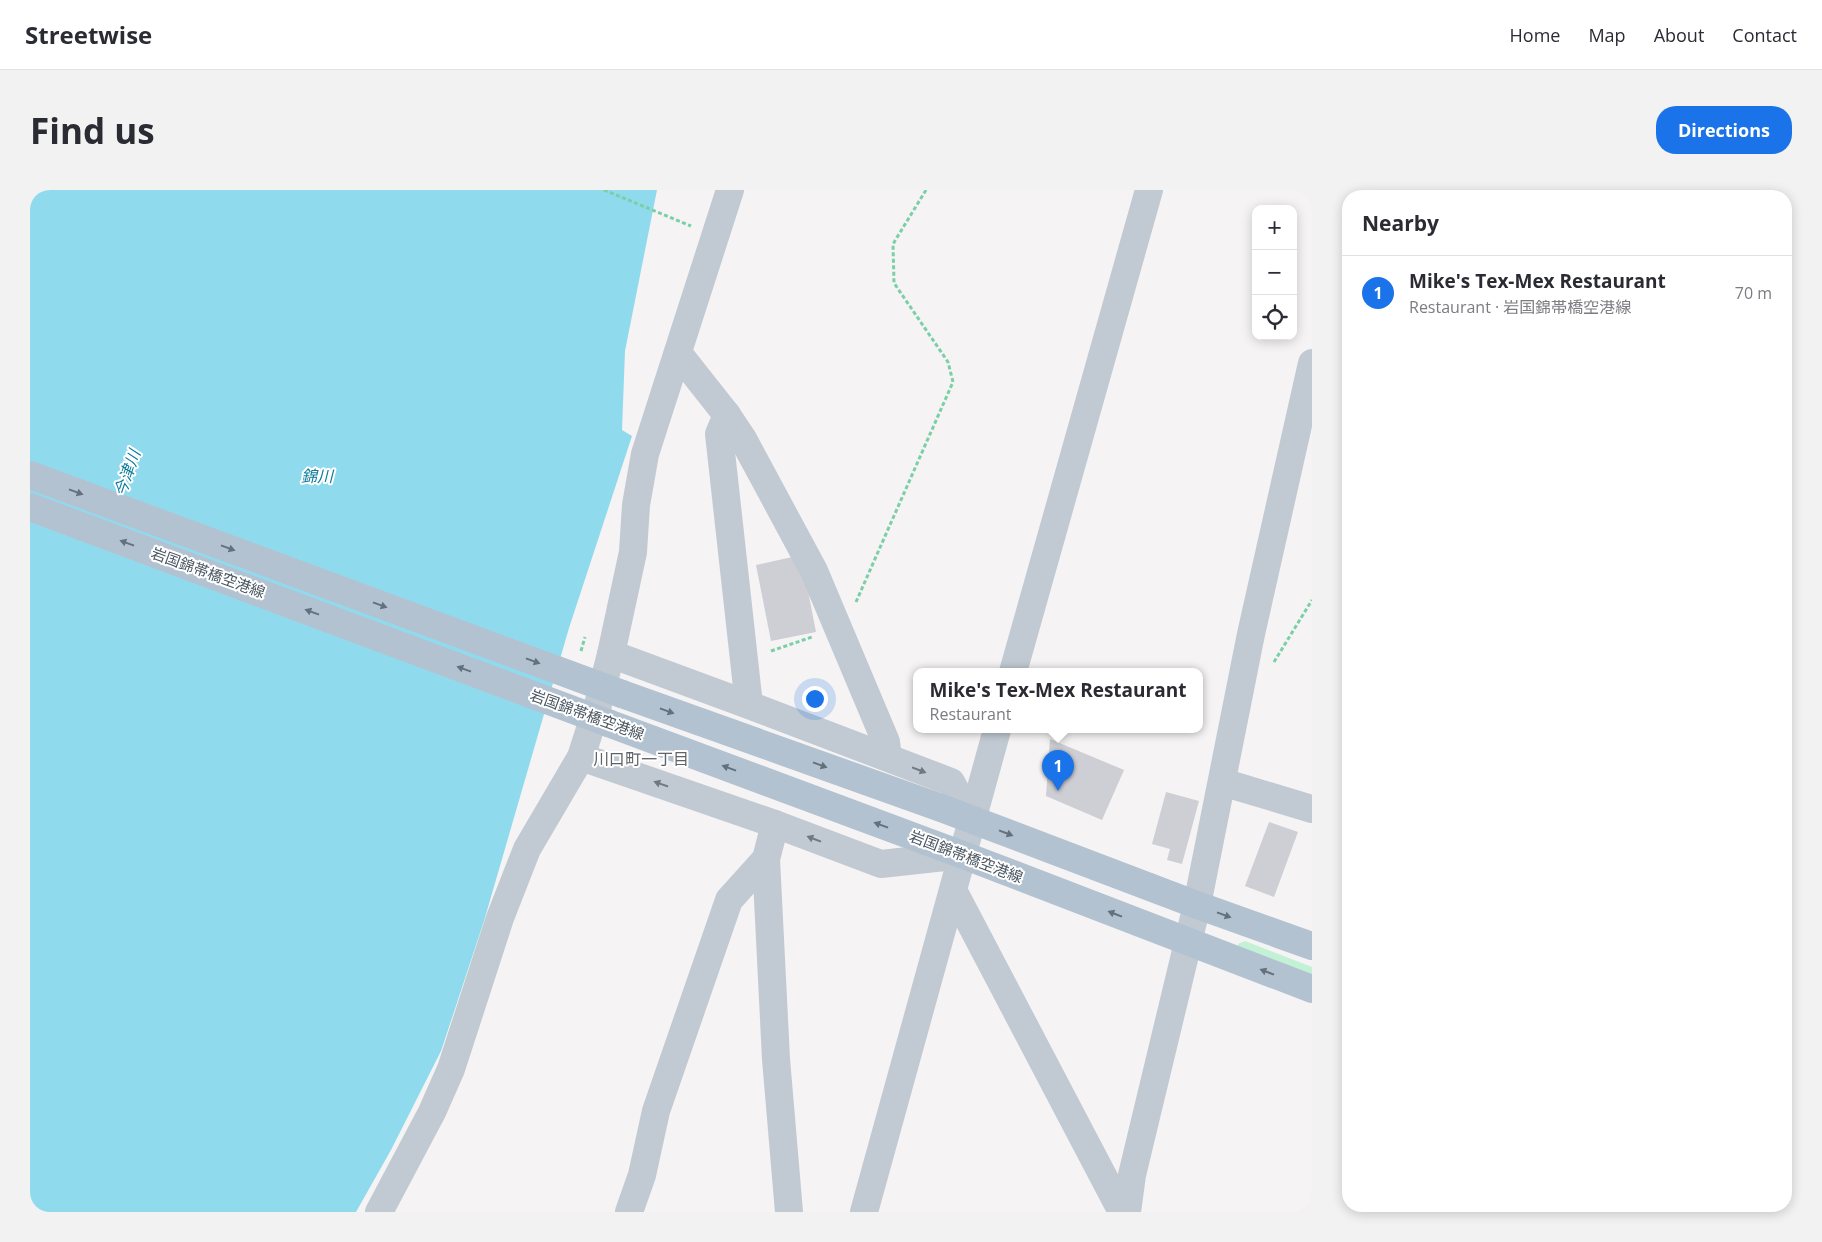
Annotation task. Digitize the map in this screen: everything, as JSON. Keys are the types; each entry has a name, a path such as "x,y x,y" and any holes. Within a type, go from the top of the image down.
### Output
{"main road":[{"name":"岩国錦帯橋空港線","path":"30,475 622,694 972,820 1196,905 1312,946"},
{"name":"岩国錦帯橋空港線","path":"30,507 963,855 1312,989"}],"street":[{"path":"378,1212 432,1112 451,1069 500,918 527,849 581,757 599,701 611,654 633,552 636,505 645,454 730,190"},
{"path":"1014,668 1149,190"},
{"path":"678,353 727,415 743,439 814,571 886,742 888,757"},
{"path":"1127,1212 1132,1175 1196,905 1251,634 1312,363"},
{"path":"727,415 719,434 749,704"},
{"path":"611,654 749,704 951,782 972,820"},
{"path":"864,1212 954,892 996,733"},
{"path":"581,757 775,824 881,864 963,855"},
{"path":"1222,782 1312,809"},
{"path":"775,824 766,858 776,1059 789,1212"},
{"path":"629,1212 642,1175 656,1111 729,900 766,858"},
{"path":"954,892 1122,1212"}],"path":[{"path":"604,190 684,224"},
{"path":"744,661 805,640 838,626 850,613 859,597 952,382 948,362 894,283 893,244 926,190"},
{"path":"1274,662 1312,600"},
{"path":"579,654 588,629"}],"green space":[{"path":"1245,941 1312,967 1312,981 1237,950 1238,944"}],"water":[{"name":"錦川","path":"30,190 657,190 625,351 622,430 632,436 569,628 484,921 441,1051 391,1150 356,1212 30,1212"}],"building":[{"path":"801,555 816,632 771,641 756,565"},
{"path":"1050,739 1124,770 1102,820 1046,796"},
{"path":"1166,792 1199,801 1182,864 1167,860 1170,849 1152,844"},
{"path":"1269,822 1298,832 1274,897 1245,886"}],"place":[{"name":"Mike's Tex-Mex Restaurant","path":"1058,791"}],"district":[{"name":"川口町一丁目","path":"641,759"}],"water label":[{"name":"今津川","path":"127,473"}]}
